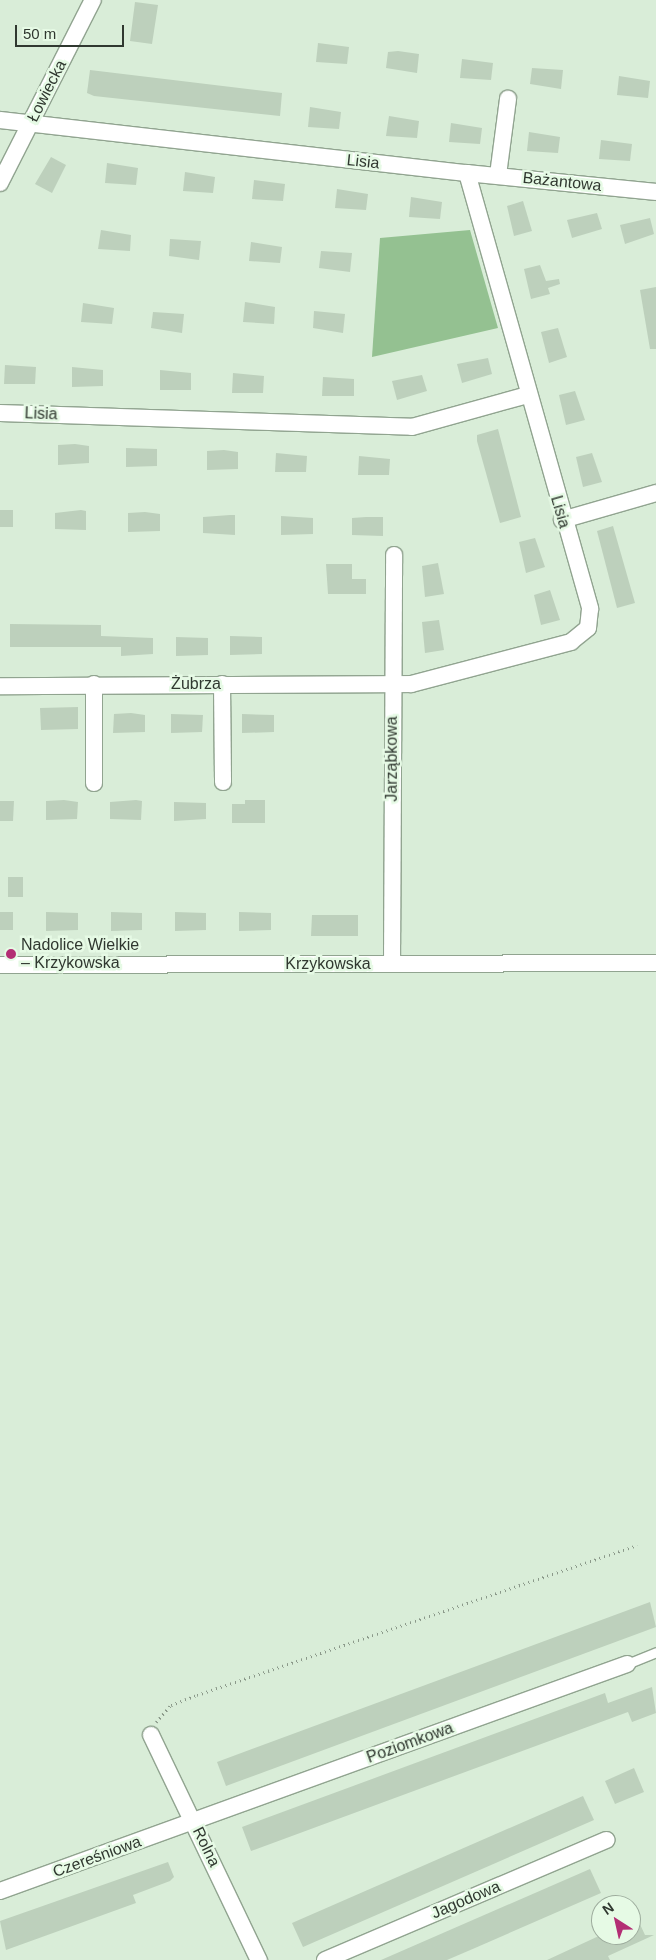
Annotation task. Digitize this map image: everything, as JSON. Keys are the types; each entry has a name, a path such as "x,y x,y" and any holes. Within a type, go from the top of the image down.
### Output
{"street":[{"name":"Łowiecka","path":"0,183 93,0"},
{"path":"498,175 508,99"},
{"name":"Lisia","path":"0,120 467,173 562,520 590,609 588,628"},
{"name":"Bażantowa","path":"467,173 656,192"},
{"path":"656,186 656,192"},
{"name":"Lisia","path":"0,413 412,427 527,395"},
{"path":"562,520 656,493"},
{"name":"Jarząbkowa","path":"392,964 394,555"},
{"name":"Żubrza","path":"0,686 94,684 411,684 571,642 588,628"},
{"path":"94,684 94,783"},
{"path":"222,684 223,782"},
{"name":"Krzykowska","path":"0,965 656,963"},
{"name":"Poziomkowa","path":"194,1822 627,1664"},
{"name":"Rolna","path":"151,1735 259,1960"},
{"name":"Czereśniowa","path":"0,1891 194,1822"},
{"name":"Jagodowa","path":"324,1960 607,1840"}],"lane":[{"path":"627,1664 656,1652"}],"path":[{"path":"151,1735 157,1719 171,1704 637,1545"}],"green space":[{"path":"470,230 498,328 372,357 380,238"}],"building":[{"path":"135,2 158,5 152,44 130,41"},
{"path":"318,43 349,47 347,64 316,62"},
{"path":"398,51 419,54 417,73 386,68 388,52"},
{"path":"462,59 493,63 491,80 460,78"},
{"path":"532,68 563,70 561,89 530,84"},
{"path":"90,70 282,93 280,116 94,96 87,93"},
{"path":"619,76 650,81 648,98 617,95"},
{"path":"310,107 341,112 339,129 308,127"},
{"path":"389,116 419,121 417,138 386,136"},
{"path":"451,123 482,128 480,144 449,142"},
{"path":"529,132 560,137 558,153 527,151"},
{"path":"601,140 632,144 630,161 599,159"},
{"path":"51,157 66,165 52,193 35,184"},
{"path":"107,163 138,168 136,185 105,183"},
{"path":"185,172 215,177 213,193 183,191"},
{"path":"254,180 285,184 283,201 252,199"},
{"path":"337,189 368,194 366,210 335,208"},
{"path":"411,197 442,202 440,219 409,217"},
{"path":"523,201 532,231 514,236 507,206"},
{"path":"597,213 602,229 572,238 567,220"},
{"path":"650,218 654,234 625,244 620,225"},
{"path":"101,230 131,235 130,251 98,249"},
{"path":"170,239 201,241 199,260 169,256"},
{"path":"251,242 282,247 280,263 249,261"},
{"path":"321,251 352,253 350,272 319,268"},
{"path":"540,265 546,281 559,279 560,284 548,288 550,294 531,299 524,269"},
{"path":"656,287 656,349 650,349 640,290"},
{"path":"245,302 275,307 274,324 243,322"},
{"path":"83,303 114,308 112,324 81,322"},
{"path":"314,311 345,314 343,333 313,328"},
{"path":"153,312 184,314 182,333 151,328"},
{"path":"558,328 567,357 549,363 541,332"},
{"path":"488,358 492,374 462,383 457,364"},
{"path":"5,365 36,367 35,384 4,384"},
{"path":"72,367 103,370 103,386 72,387"},
{"path":"160,370 191,373 191,390 160,390"},
{"path":"233,373 264,376 263,393 232,393"},
{"path":"422,375 427,391 397,400 392,381"},
{"path":"323,377 354,379 354,396 322,396"},
{"path":"575,391 585,420 566,425 559,395"},
{"path":"498,429 521,517 500,523 477,441 477,435"},
{"path":"75,444 89,446 89,463 58,465 58,445"},
{"path":"126,448 157,449 157,466 126,467"},
{"path":"224,450 238,452 238,469 207,470 207,451"},
{"path":"276,453 307,456 306,472 275,472"},
{"path":"592,453 602,482 583,487 576,457"},
{"path":"359,456 390,459 389,475 358,475"},
{"path":"0,510 13,510 13,527 0,527"},
{"path":"86,511 86,530 55,529 55,513"},
{"path":"145,512 160,514 160,531 128,532 128,513"},
{"path":"235,515 235,535 203,533 203,517"},
{"path":"281,516 313,518 313,534 281,535"},
{"path":"383,517 383,536 352,535 352,518"},
{"path":"613,526 635,603 617,608 597,531"},
{"path":"535,538 545,567 526,573 519,542"},
{"path":"438,563 444,594 425,597 422,566"},
{"path":"326,564 352,564 352,579 366,579 366,594 328,594"},
{"path":"550,590 560,620 541,625 534,595"},
{"path":"439,620 444,650 425,653 422,622"},
{"path":"10,624 101,625 101,636 153,638 153,654 121,656 121,647 10,647"},
{"path":"230,636 262,637 262,654 230,655"},
{"path":"176,637 208,638 208,655 176,656"},
{"path":"78,707 78,729 41,730 40,708"},
{"path":"131,713 145,715 145,732 113,733 114,714"},
{"path":"171,714 203,715 202,732 171,733"},
{"path":"242,714 274,715 274,732 242,733"},
{"path":"64,800 78,802 77,819 46,820 46,801"},
{"path":"245,800 265,800 265,823 232,823 232,804 245,804"},
{"path":"0,801 14,801 13,821 0,821"},
{"path":"142,801 141,820 110,819 110,802"},
{"path":"174,802 206,803 206,819 174,821"},
{"path":"8,877 23,877 23,897 8,897"},
{"path":"0,912 13,912 13,930 0,930"},
{"path":"46,912 78,913 78,930 46,931"},
{"path":"111,912 142,913 142,930 111,931"},
{"path":"175,912 206,913 206,930 175,931"},
{"path":"239,912 271,913 271,930 239,931"},
{"path":"312,915 358,915 358,936 311,936"},
{"path":"650,1602 656,1627 226,1786 217,1762"},
{"path":"652,1687 656,1713 632,1722 628,1712 251,1851 242,1827 605,1693 608,1703"},
{"path":"634,1768 644,1792 615,1804 605,1781"},
{"path":"583,1796 594,1820 303,1947 292,1923"},
{"path":"168,1862 174,1877 170,1881 133,1895 136,1903 6,1950 0,1921"},
{"path":"590,1869 601,1893 591,1895 591,1897 447,1960 381,1960"},
{"path":"641,1926 645,1935 654,1935 641,1941"},
{"path":"591,1940 591,1945 632,1945 608,1956 610,1960 547,1960"}],"place":[{"name":"Nadolice Wielkie – Krzykowska","path":"11,954"}]}
